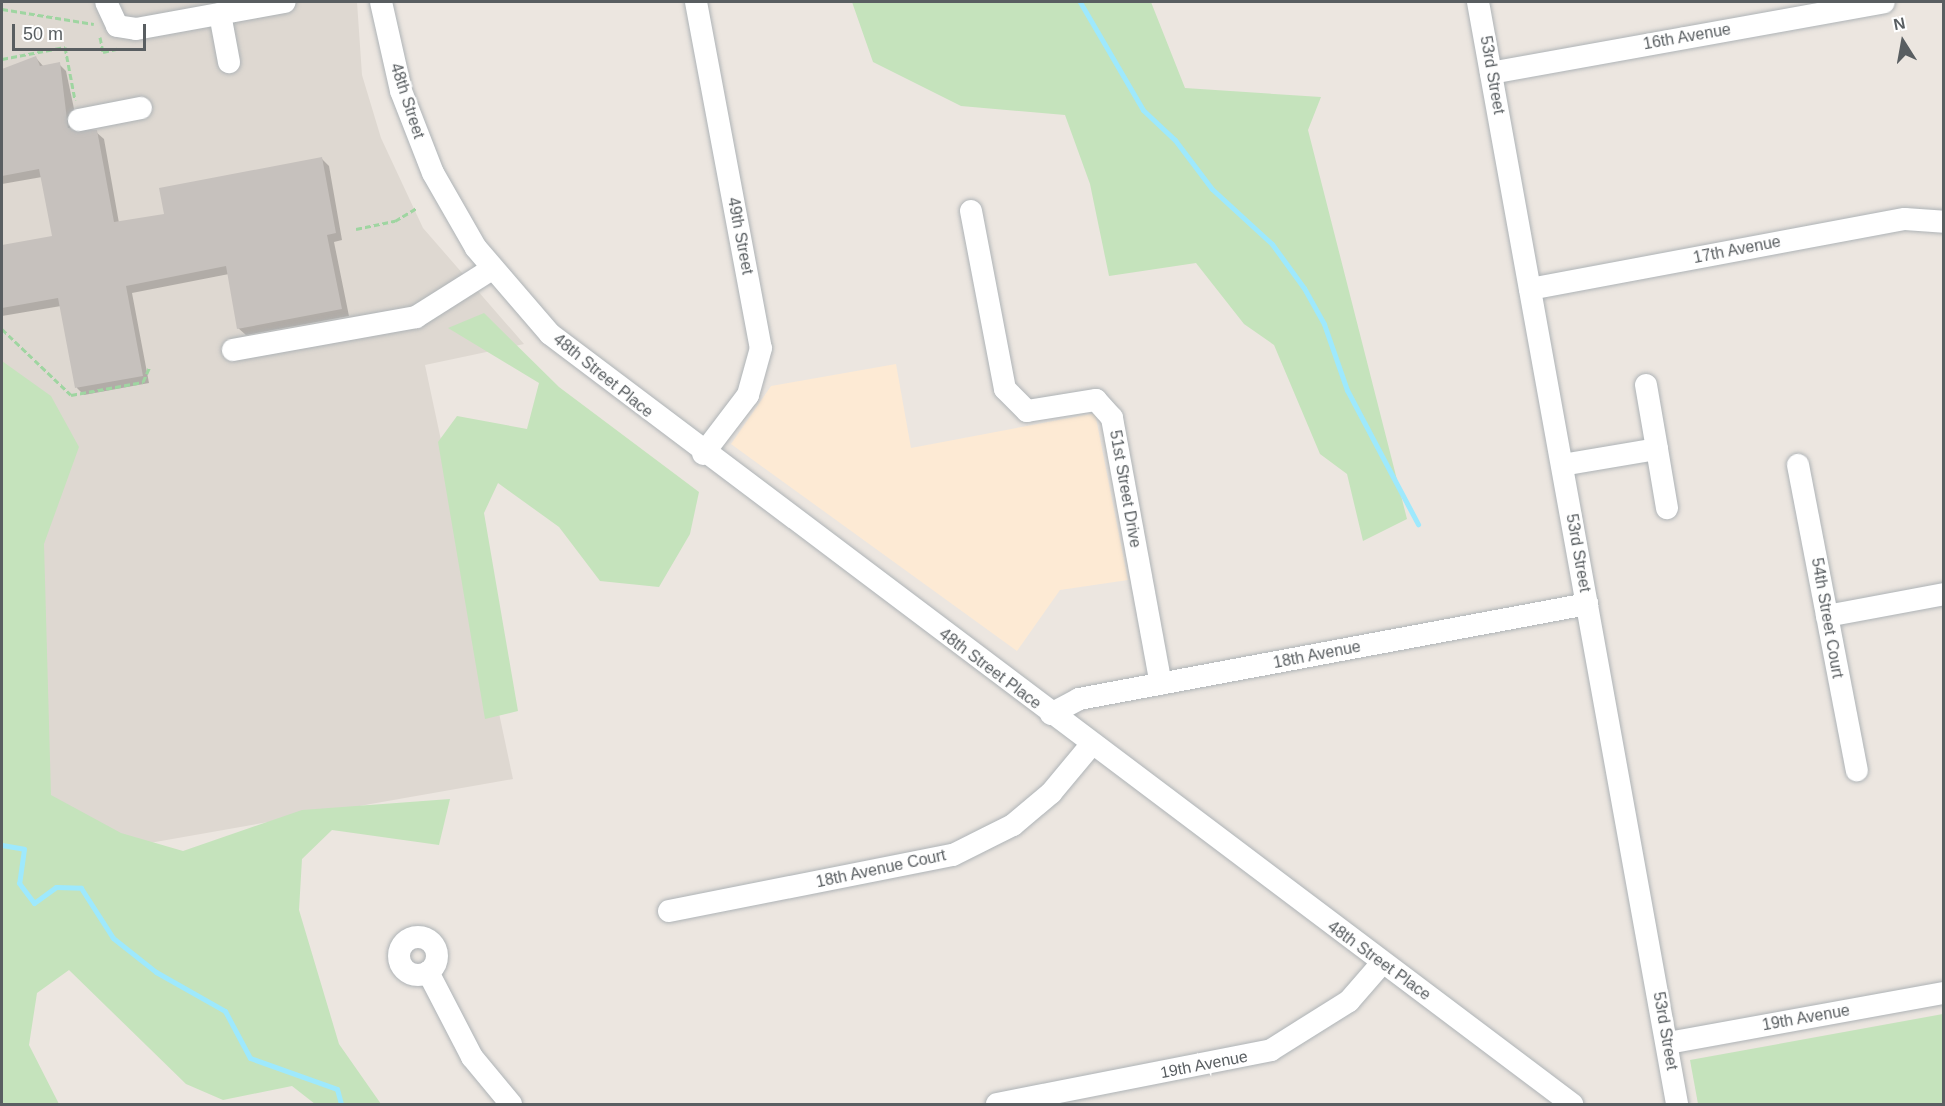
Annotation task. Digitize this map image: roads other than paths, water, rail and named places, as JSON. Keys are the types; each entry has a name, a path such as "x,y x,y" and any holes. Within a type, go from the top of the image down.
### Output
{"street":[{"path":"106,2 111,19 125,29 285,2"},
{"name":"48th Street","path":"381,2 401,91 446,197"},
{"name":"49th Street","path":"696,2 761,348 748,395 703,454"},
{"name":"53rd Street","path":"1478,2 1668,1043 1677,1104"},
{"name":"16th Avenue","path":"1491,73 1884,2"},
{"path":"220,14 229,62"},
{"path":"79,120 141,108"},
{"name":"48th Street Place","path":"446,197 492,268 550,334 703,454 1572,1104"},
{"name":"51st Street Drive","path":"971,211 1005,389 1027,411 1096,400 1112,418 1161,684"},
{"name":"17th Avenue","path":"1530,289 1905,219 1944,222"},
{"path":"233,351 416,317 492,268"},
{"path":"1646,385 1667,508"},
{"path":"1562,465 1657,449"},
{"name":"54th Street Court","path":"1798,465 1857,770"},
{"path":"1827,616 1944,594"},
{"name":"18th Avenue","path":"1051,714 1079,699 1587,604"},
{"name":"18th Avenue Court","path":"669,911 953,855 1013,825 1051,792 1091,745"},
{"name":"19th Avenue","path":"997,1104 1271,1050 1349,1001 1382,963"},
{"path":"428,972 472,1057 511,1104"},
{"name":"19th Avenue","path":"1668,1043 1944,993"}],"waterway":[{"path":"1080,2 1143,110 1175,140 1212,189 1272,244 1304,288 1324,324 1347,390 1418,524"},
{"path":"2,845 24,849 19,883 34,903 56,887 81,888 113,938 156,972 225,1011 250,1058 337,1089 341,1104"}]}
